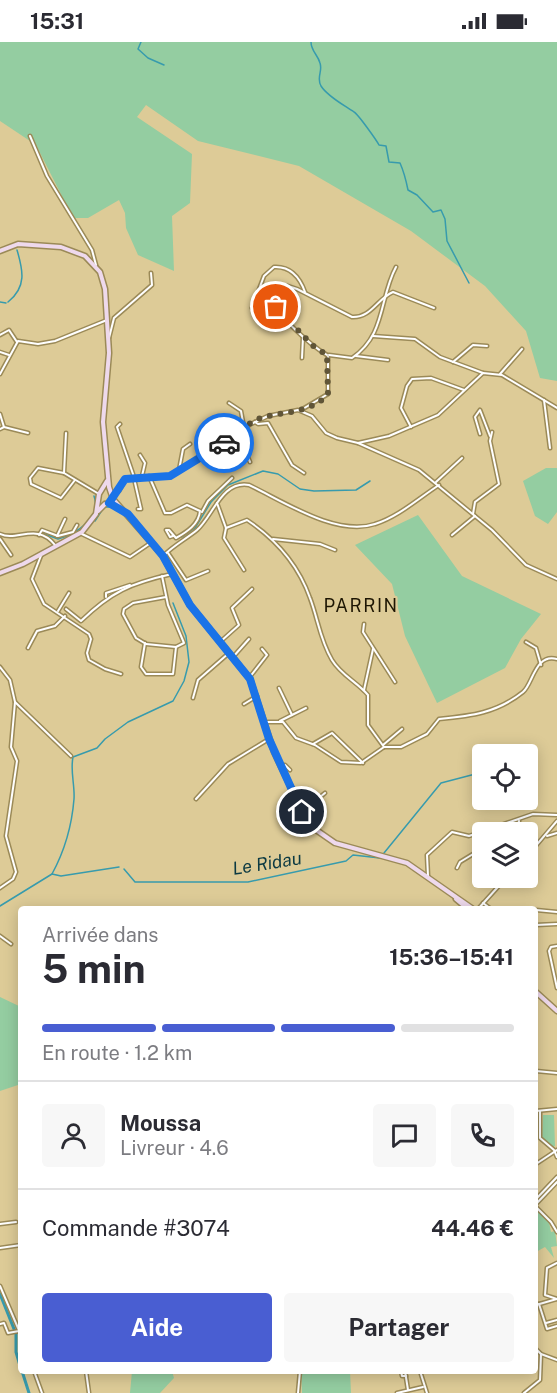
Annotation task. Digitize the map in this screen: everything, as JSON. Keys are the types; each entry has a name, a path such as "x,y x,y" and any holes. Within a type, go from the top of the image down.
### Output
{"main road":[{"path":"0,251 18,244 54,246 82,255 96,265 105,284 109,370 103,415 108,480 112,495 81,534 54,545 23,564 0,573"},
{"path":"96,514 100,500 99,494 104,490 108,480"},
{"path":"104,490 112,495 165,554 190,605 249,678 257,696 269,739 305,819 316,832 331,842 396,859 428,876 466,906"},
{"path":"100,500 124,510"},
{"path":"437,883 465,906"},
{"path":"538,994 557,1011"}],"street":[{"path":"30,136 47,176 92,250 96,265"},
{"path":"252,308 264,276 274,267 283,267 295,274 305,292"},
{"path":"355,356 373,336 384,311 385,296 396,267"},
{"path":"108,340 114,318 152,285 151,273"},
{"path":"388,360 328,355 303,336 278,310 274,299 284,287 305,292 355,318 367,314 385,296 397,292 434,308"},
{"path":"17,342 38,344 55,341 107,320"},
{"path":"0,335 9,330 17,342"},
{"path":"302,358 303,336"},
{"path":"373,336 414,339 453,362 483,373 500,374 557,408"},
{"path":"0,374 17,342"},
{"path":"453,362 474,344 487,346"},
{"path":"500,374 522,349"},
{"path":"0,352 10,355"},
{"path":"112,495 119,491 123,480 134,476 168,476 255,422 268,416 301,410 328,394 328,355"},
{"path":"358,443 389,436 440,414 483,373"},
{"path":"411,427 401,408 412,379 431,378 464,390"},
{"path":"544,400 550,448"},
{"path":"229,403 241,410 244,428"},
{"path":"301,410 312,416 330,436 358,443 395,458 438,484 526,565 557,579"},
{"path":"452,535 474,515 475,502 499,484 490,436 484,415 480,410 475,417 480,434"},
{"path":"0,414 4,427"},
{"path":"255,422 268,423 292,465 304,473"},
{"path":"120,424 117,427 134,476 141,509 138,510"},
{"path":"0,429 4,427 28,433"},
{"path":"490,436 492,432"},
{"path":"64,473 66,434"},
{"path":"224,443 230,445 244,439 243,447 250,462"},
{"path":"179,470 183,449 190,444"},
{"path":"140,455 145,464 142,476"},
{"path":"208,571 187,580 165,554 199,529 217,503 232,488 246,484 309,516 341,524 368,526 387,518 438,484 462,458"},
{"path":"75,480 59,498 32,485 30,478 39,468 64,473 99,494"},
{"path":"149,476 165,513 171,513 187,505 201,513"},
{"path":"172,547 173,537 191,528 208,501 231,478"},
{"path":"108,480 114,481"},
{"path":"217,503 226,528 224,538 244,570"},
{"path":"57,536 65,519"},
{"path":"226,528 248,519 285,550 303,580 320,636 331,659 341,672 364,690 369,697 368,725 384,746 401,747 426,734 439,719 483,714 497,709 525,690 531,675 541,665 552,658 557,659"},
{"path":"39,535 42,530 57,536 72,533 77,525"},
{"path":"11,555 0,536 30,532 54,545"},
{"path":"81,534 130,557 152,542"},
{"path":"273,539 320,544 335,550"},
{"path":"42,553 32,580 42,602 65,616 90,636 87,653 89,660 105,669 121,674"},
{"path":"66,609 81,621 106,597 131,585 174,574"},
{"path":"162,576 166,597 184,643 176,647 154,646 135,637 123,611 133,603 166,597"},
{"path":"220,642 239,624 232,608 252,589"},
{"path":"57,612 69,593"},
{"path":"28,648 37,631 56,626 65,616"},
{"path":"364,624 362,630 395,682"},
{"path":"193,698 198,680 249,639"},
{"path":"526,642 536,648 541,665"},
{"path":"145,643 141,667 146,674 167,676 173,674 176,647"},
{"path":"249,678 267,655 262,649"},
{"path":"364,690 373,649"},
{"path":"0,668 10,680 15,702 11,747 17,760 7,841 16,872 13,879 0,888"},
{"path":"279,688 292,716"},
{"path":"244,704 257,696"},
{"path":"15,702 71,756"},
{"path":"264,722 280,721 306,708"},
{"path":"280,721 294,737 312,744 338,760 363,763 402,729"},
{"path":"312,744 332,733 363,763"},
{"path":"196,799 228,764 269,739"},
{"path":"281,766 285,765 290,770"},
{"path":"304,810 325,793"},
{"path":"295,797 304,810 305,819"},
{"path":"428,876 427,855 448,833 454,832 469,836 519,821 534,814 557,815"},
{"path":"538,845 557,821"},
{"path":"547,836 557,833"},
{"path":"457,868 460,862 472,855"},
{"path":"480,906 497,888"},
{"path":"483,903 487,906"},
{"path":"538,910 557,912"},
{"path":"538,925 557,924"},
{"path":"0,936 11,944"},
{"path":"557,946 551,947 549,951 557,988"},
{"path":"538,1071 557,1072"},
{"path":"557,1109 540,1111 540,1137 556,1150 557,1157"},
{"path":"538,1163 556,1150"},
{"path":"538,1197 557,1177"},
{"path":"538,1204 557,1182"},
{"path":"538,1208 557,1232"},
{"path":"0,1224 16,1222"},
{"path":"0,1248 18,1245"},
{"path":"557,1263 547,1268 544,1278 546,1296 557,1299"},
{"path":"0,1286 17,1331 8,1333 4,1323 0,1324"},
{"path":"538,1304 557,1299"},
{"path":"538,1306 548,1329 557,1326"},
{"path":"546,1323 557,1320"},
{"path":"538,1351 557,1360"},
{"path":"524,1393 539,1381 541,1354"},
{"path":"35,1374 42,1393"},
{"path":"86,1374 89,1393"},
{"path":"298,1393 300,1374"},
{"path":"402,1374 408,1390"},
{"path":"421,1374 423,1387 427,1393"},
{"path":"397,1393 423,1387"}],"green space":[{"path":"0,42 557,42 557,381 540,378 526,331 485,286 411,231 299,166 198,141 146,105 137,117 192,154 190,203 172,216 174,271 138,255 126,228 125,213 119,200 88,218 73,218 36,145 0,121"},
{"path":"546,468 557,468 557,512 548,524 535,516 523,481"},
{"path":"418,515 462,576 541,614 521,639 505,668 437,703 405,636 392,584 355,545"},
{"path":"0,997 18,1006 18,1085 0,1091"},
{"path":"543,1115 554,1115 555,1146 552,1147 542,1138"},
{"path":"538,1211 549,1222 551,1232 555,1231 557,1246 551,1247 554,1258 545,1247 538,1251"},
{"path":"132,1374 173,1374 174,1378 160,1393 130,1393"},
{"path":"301,1374 350,1374 351,1393 302,1393"}],"waterway":[{"path":"141,42 138,49 148,58 164,65"},
{"path":"311,42 320,63 319,80 324,90 356,114 379,145 386,146 389,162 400,163 408,190 417,195 433,212 441,210 445,219 447,241 469,283"},
{"path":"8,302 21,284 22,271 17,250"},
{"path":"0,302 6,303"},
{"path":"182,537 195,528 211,502 228,485 263,471 278,474 300,489 314,491 356,490 370,481"},
{"path":"42,533 58,539 79,529 91,518 95,504 94,496"},
{"path":"95,521 104,507 111,507 119,511"},
{"path":"52,874 64,847 71,818 74,799 73,757 97,748 128,722 173,701 184,681 189,662 186,636 173,603"},
{"name":"Le Ridau","path":"384,853 441,783 472,775"},
{"name":"Le Ridau","path":"124,869 135,882 248,882 346,861 353,855 380,858"},
{"name":"Le Ridau","path":"0,906 52,874 61,876 119,867"},
{"path":"538,924 557,923"},
{"path":"0,1294 16,1334 18,1359"},
{"path":"23,1374 29,1393"}],"way so far":[{"path":"224,443 255,422 268,416 280,416 301,410 325,398 328,394 327,355 312,345 276,307"}],"district":[{"name":"PARRIN","path":"361,605"}],"route":[{"path":"224,443 170,476 134,476 125,479 119,492 113,494 113,499 109,503 124,510 163,556 190,605 250,679 269,739 302,812"}]}
